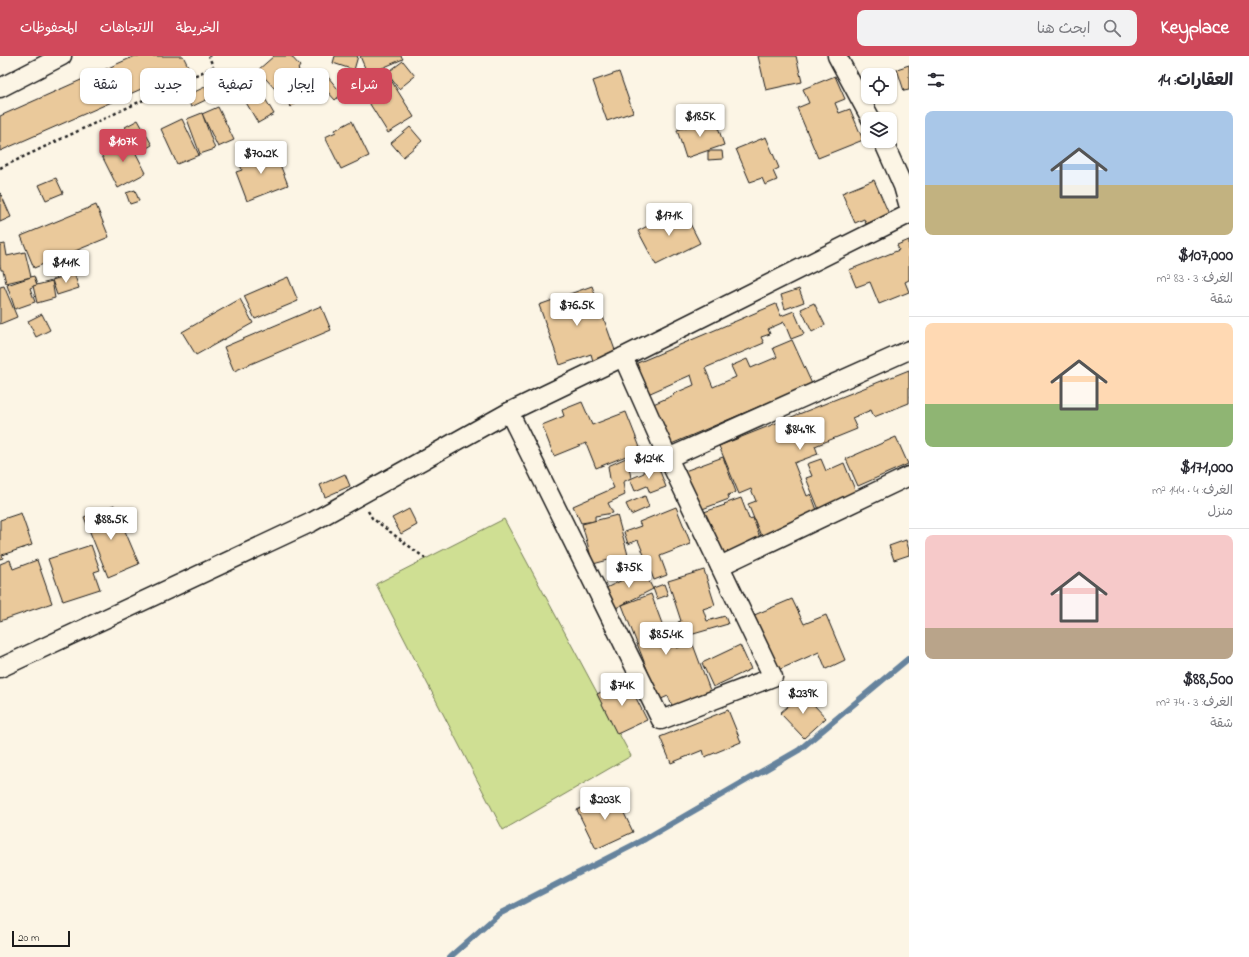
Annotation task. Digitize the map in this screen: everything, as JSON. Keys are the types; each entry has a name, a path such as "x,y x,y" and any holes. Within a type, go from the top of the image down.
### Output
{"street":[{"path":"0,88 62,56"},
{"path":"837,56 867,112"},
{"path":"886,148 903,186 909,207"},
{"path":"0,668 312,522 509,412 623,357 909,214"},
{"path":"668,458 909,350"},
{"path":"509,412 661,720 773,677 668,458 623,357"},
{"path":"720,566 909,476"}],"path":[{"path":"0,168 213,67 209,56"},
{"path":"361,495 372,518 426,559"}],"green space":[{"path":"504,519 631,756 503,830 376,584"}],"building":[{"path":"135,56 183,56 189,68 140,68 140,90 132,93 132,68 108,68"},
{"path":"274,56 291,56 300,66 299,68 274,68 274,88 266,79 266,68 260,68"},
{"path":"335,56 358,56 355,68 348,68 333,63"},
{"path":"360,56 401,56 403,59 382,68 365,68"},
{"path":"758,56 796,56 802,82 766,90"},
{"path":"403,61 415,76 399,89 392,80 392,69"},
{"path":"909,65 909,90 904,91 897,69"},
{"path":"619,72 633,112 607,121 593,81"},
{"path":"835,76 845,99 835,103 839,113 850,109 861,135 861,141 818,158 797,108 809,103 803,89"},
{"path":"329,78 337,88 337,98 335,100 329,93"},
{"path":"80,80 80,104 107,104 0,151 0,116"},
{"path":"392,82 414,117 388,133 370,104 392,104"},
{"path":"204,87 204,101 191,107 190,104 196,104 196,91"},
{"path":"266,100 274,114 258,123 247,104 266,104"},
{"path":"218,107 234,140 218,147 202,114"},
{"path":"202,113 215,149 200,154 187,119"},
{"path":"182,119 199,155 177,164 161,129"},
{"path":"138,120 152,145 140,152 125,127"},
{"path":"707,120 710,126 717,124 724,145 686,158 677,130"},
{"path":"352,121 369,156 341,169 325,137 336,132 335,130"},
{"path":"410,127 422,141 403,157 391,143"},
{"path":"766,137 779,168 773,171 777,180 765,185 762,178 750,182 736,149"},
{"path":"128,138 146,173 118,188 100,152"},
{"path":"274,149 288,185 247,201 236,172 242,170 239,162"},
{"path":"708,151 722,151 723,159 708,160"},
{"path":"56,178 63,193 46,200 39,185"},
{"path":"874,180 889,214 866,224 864,219 855,223 842,193"},
{"path":"135,190 139,201 130,204 126,193"},
{"path":"0,192 11,217 0,222"},
{"path":"96,205 109,237 34,268 21,236"},
{"path":"682,208 700,243 656,265 638,231"},
{"path":"909,240 909,280 905,282 909,292 879,304 870,282 856,287 849,270 899,250 897,245"},
{"path":"5,244 7,256 25,252 31,277 6,283 3,270 1,270 0,265 0,245"},
{"path":"74,273 79,288 57,295 52,280"},
{"path":"34,276 37,285 30,288 35,302 15,309 7,285"},
{"path":"288,277 298,301 255,319 244,296"},
{"path":"52,281 55,298 37,303 33,286"},
{"path":"4,286 17,317 0,324 0,287"},
{"path":"592,286 616,353 593,361 591,354 560,365 539,305"},
{"path":"799,289 804,302 785,309 781,295"},
{"path":"240,299 253,323 196,355 182,332"},
{"path":"814,303 825,325 812,332 801,309"},
{"path":"776,304 781,316 794,311 804,334 791,339 784,322 768,329 770,334 761,337 764,343 705,368 713,387 736,377 731,366 747,359 751,368 777,357 773,348 792,340 812,384 669,445 651,405 694,385 691,375 648,394 635,364"},
{"path":"321,306 331,330 234,371 224,347"},
{"path":"42,314 50,330 36,337 28,321"},
{"path":"909,370 909,403 874,417 871,410 852,418 857,429 815,446 818,454 794,463 807,496 811,494 818,513 761,536 748,504 756,501 751,489 739,494 719,446"},
{"path":"582,402 592,425 626,412 641,450 596,468 586,443 554,456 542,425 564,416 562,410"},
{"path":"896,437 908,464 858,486 846,459"},
{"path":"642,451 647,462 629,467 631,478 623,482 625,495 608,503 613,513 595,516 595,521 581,523 573,506 614,488 610,479 608,466"},
{"path":"723,457 736,492 728,495 729,499 697,511 682,472"},
{"path":"821,459 826,471 844,463 858,497 820,512 806,478 812,476 807,464"},
{"path":"658,466 666,487 650,493 647,486 635,491 630,479 644,473 644,471"},
{"path":"345,474 350,486 325,497 320,485"},
{"path":"645,496 649,507 631,515 626,504"},
{"path":"741,498 749,519 753,518 761,541 719,555 704,512"},
{"path":"114,505 139,564 108,577 84,517"},
{"path":"676,507 691,544 660,556 667,575 654,580 638,540 628,544 624,532 641,526 639,522"},
{"path":"409,509 417,525 401,534 392,518"},
{"path":"21,513 32,545 2,555 3,558 0,559 0,520"},
{"path":"617,515 628,555 593,564 582,524"},
{"path":"906,540 909,555 894,560 889,546"},
{"path":"91,545 100,570 94,572 100,589 63,601 48,559"},
{"path":"10,560 13,569 37,560 52,603 0,621 0,564"},
{"path":"643,570 653,589 616,608 606,588"},
{"path":"704,570 715,605 703,609 707,621 725,616 728,624 683,637 678,622 681,621 668,581"},
{"path":"664,584 668,595 657,599 653,588"},
{"path":"651,594 664,629 669,627 677,648 692,642 711,693 673,708 668,696 659,700 622,605"},
{"path":"792,599 804,624 826,615 845,660 826,669 819,652 776,671 752,616"},
{"path":"740,645 751,669 713,687 702,663"},
{"path":"627,680 647,720 617,734 597,694"},
{"path":"803,693 826,718 804,738 780,713"},
{"path":"728,710 741,742 705,757 703,750 671,763 660,737"},
{"path":"614,792 633,832 596,849 577,810"}],"waterway":[{"path":"450,957 499,914 645,839 799,750 909,658"}]}
